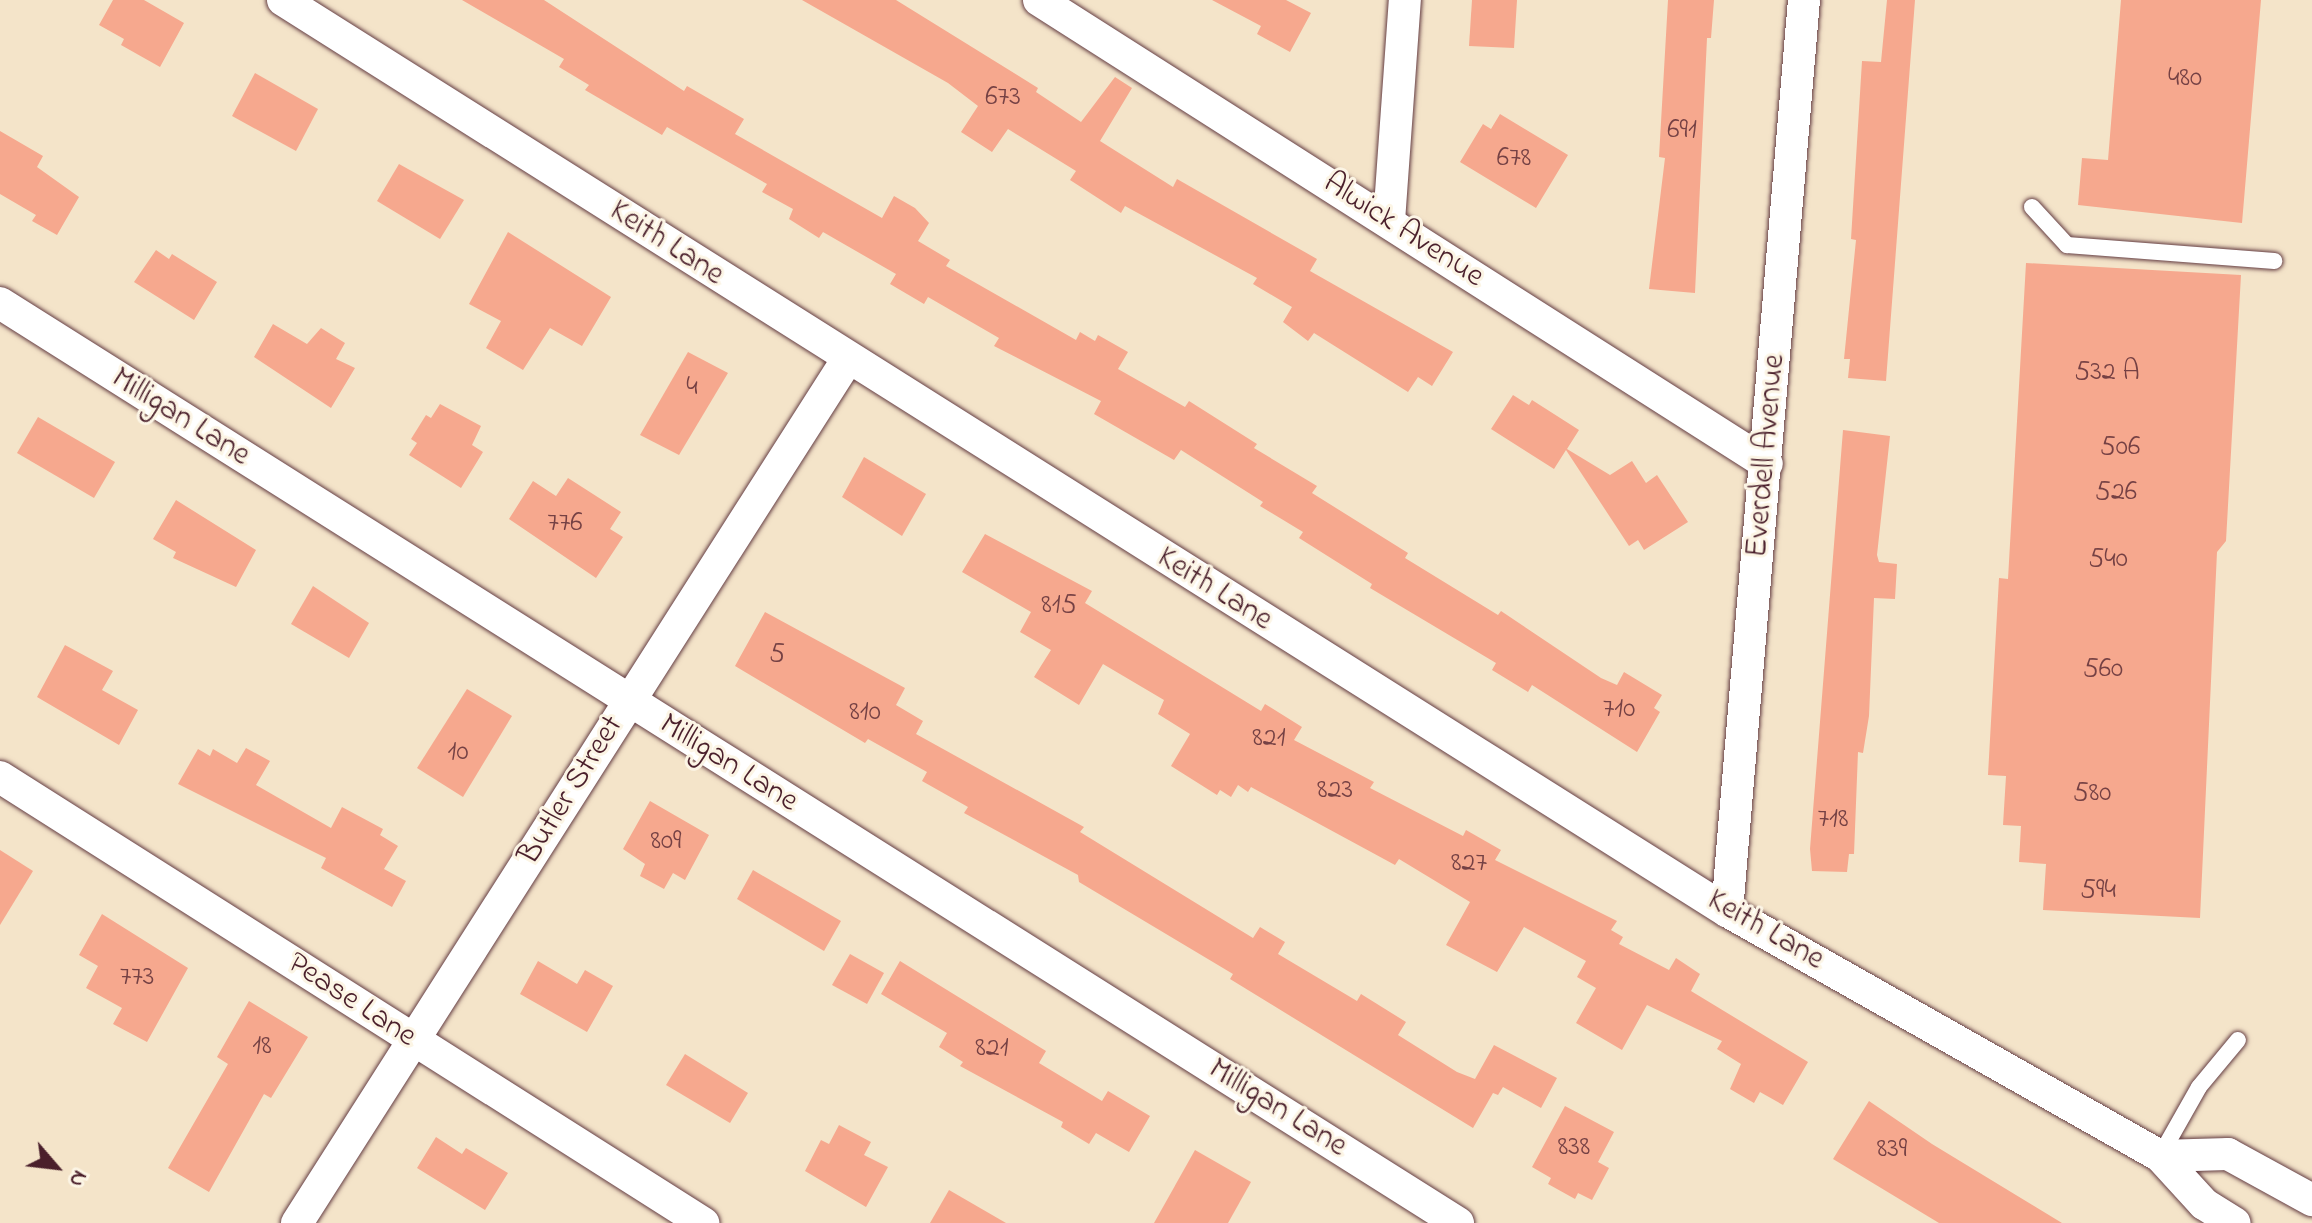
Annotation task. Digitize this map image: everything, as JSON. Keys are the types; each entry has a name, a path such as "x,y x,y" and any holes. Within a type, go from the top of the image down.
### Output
{"street":[{"name":"Keith Lane","path":"283,0 847,360 1727,911 2160,1156 2204,1204 2234,1223"},
{"name":"Alwick Avenue","path":"1039,0 1767,464"},
{"path":"1389,221 1405,0"},
{"name":"Everdell Avenue","path":"1727,911 1804,0"},
{"name":"Milligan Lane","path":"0,303 1458,1223"},
{"name":"Butler Street","path":"297,1223 847,360"},
{"name":"Pease Lane","path":"0,777 703,1223"},
{"path":"2160,1156 2228,1154 2312,1200"}],"lane":[{"path":"2032,207 2067,245 2274,261"},
{"path":"2160,1156 2199,1087 2238,1040"}],"building":[{"path":"113,0 144,0 184,23 160,67 121,45 124,39 99,25"},
{"path":"462,0 544,0 684,91 687,86 744,119 735,134 882,218 894,196 915,208 929,223 918,241 950,260 946,266 1076,340 1080,332 1095,341 1098,335 1128,352 1118,369 1185,407 1189,401 1257,444 1254,448 1317,486 1312,493 1408,553 1405,558 1498,615 1501,611 1601,678 1617,685 1624,672 1662,695 1654,708 1660,712 1637,752 1532,685 1528,692 1492,670 1496,663 1370,588 1372,584 1299,538 1303,532 1260,506 1263,502 1181,450 1174,460 1094,414 1101,401 994,346 999,338 928,297 924,304 890,284 896,274 823,232 819,238 789,219 793,209 762,192 767,184 667,127 662,135 585,90 589,85 559,67 564,59"},
{"path":"802,0 896,0 1038,88 1036,92 1081,122 1115,77 1132,88 1100,141 1173,187 1177,179 1317,259 1310,271 1453,352 1432,386 1418,377 1408,392 1314,333 1308,341 1283,322 1292,307 1253,284 1257,278 1125,206 1121,213 1070,180 1076,171 1008,129 992,152 961,132 978,106 948,83"},
{"path":"1212,0 1286,0 1311,13 1290,52 1257,34 1261,26"},
{"path":"1472,0 1517,0 1514,48 1469,46"},
{"path":"1668,0 1714,0 1711,38 1707,38 1695,293 1649,289 1665,158 1659,157"},
{"path":"1887,0 1915,0 1886,381 1848,378 1850,359 1844,359 1856,240 1851,239 1862,61 1881,62"},
{"path":"2121,0 2261,0 2242,223 2078,205 2082,158 2108,160"},
{"path":"255,73 318,109 296,151 232,116"},
{"path":"1500,114 1568,155 1536,208 1460,162 1483,124 1491,129"},
{"path":"0,131 43,156 37,167 79,197 57,235 32,221 36,215 0,194"},
{"path":"399,164 464,200 440,239 377,201"},
{"path":"508,232 611,297 582,346 550,328 523,370 486,348 501,321 469,304"},
{"path":"156,250 169,259 172,254 217,282 194,320 134,282"},
{"path":"2026,263 2241,275 2226,541 2217,552 2200,918 2043,910 2046,864 2019,862 2021,826 2003,825 2006,776 1988,775 1999,578 2008,579"},
{"path":"273,324 307,344 321,328 345,343 336,359 355,368 331,408 254,357"},
{"path":"688,352 728,373 679,455 640,435"},
{"path":"1513,395 1529,405 1532,400 1579,430 1567,449 1610,475 1632,461 1646,483 1657,475 1688,522 1644,550 1638,540 1629,546 1566,450 1554,469 1491,429"},
{"path":"440,404 481,426 472,445 483,452 461,488 409,455 417,443 411,439 426,415 431,418"},
{"path":"38,417 115,462 94,498 17,453"},
{"path":"1843,430 1890,436 1877,555 1879,562 1897,564 1895,599 1874,598 1869,716 1863,753 1858,752 1854,854 1849,854 1847,872 1812,871 1810,849"},
{"path":"864,457 926,494 902,536 842,497"},
{"path":"568,478 621,512 610,529 623,537 596,578 509,519 533,481 556,496"},
{"path":"176,500 256,550 236,587 173,558 176,552 153,539"},
{"path":"985,534 1092,591 1085,603 1261,711 1265,704 1302,727 1294,740 1374,782 1370,788 1463,836 1466,830 1501,850 1495,860 1617,921 1611,930 1623,937 1619,944 1669,970 1676,958 1700,974 1691,991 1808,1062 1783,1105 1760,1092 1754,1103 1730,1089 1741,1064 1717,1049 1722,1041 1647,1005 1622,1050 1576,1023 1596,988 1577,977 1586,961 1524,927 1497,972 1446,945 1470,902 1399,859 1395,865 1251,787 1248,792 1238,785 1231,797 1220,790 1217,795 1171,766 1190,734 1158,714 1164,700 1103,664 1079,705 1034,677 1051,650 1020,632 1031,612 962,572"},
{"path":"313,586 369,623 349,658 291,624"},
{"path":"765,612 905,688 896,705 923,721 916,734 1084,827 1080,832 1253,938 1260,927 1285,942 1278,954 1357,1001 1361,994 1406,1022 1398,1035 1457,1072 1475,1079 1494,1045 1557,1078 1541,1108 1503,1087 1498,1095 1493,1093 1473,1128 1230,979 1233,974 1079,882 1078,875 964,813 968,807 922,781 927,772 868,739 865,743 735,666"},
{"path":"65,645 113,671 102,690 138,710 119,745 37,697"},
{"path":"467,689 512,716 463,797 417,768"},
{"path":"246,748 270,761 256,785 331,828 342,807 383,829 380,835 398,846 384,869 406,881 392,907 321,868 326,858 178,784 198,749 210,756 213,749 237,763"},
{"path":"650,801 709,835 685,880 673,873 664,889 640,876 645,864 623,849"},
{"path":"0,850 33,871 0,925"},
{"path":"753,870 841,921 824,951 737,899"},
{"path":"102,914 188,968 147,1042 113,1024 122,1008 86,988 98,966 79,955"},
{"path":"850,954 884,973 867,1004 832,985"},
{"path":"538,961 577,984 585,970 613,986 587,1032 520,994"},
{"path":"900,961 1046,1051 1039,1063 1102,1101 1108,1091 1150,1116 1129,1152 1096,1133 1089,1144 1061,1127 1063,1122 960,1066 963,1062 939,1047 947,1033 881,994"},
{"path":"249,1001 308,1037 271,1098 264,1094 209,1192 168,1168 228,1064 217,1057"},
{"path":"685,1054 748,1093 730,1123 666,1085"},
{"path":"1869,1101 1932,1144 2062,1223 1939,1223 1833,1159"},
{"path":"1565,1106 1614,1132 1598,1162 1609,1168 1592,1200 1578,1193 1575,1199 1548,1184 1551,1178 1532,1167"},
{"path":"839,1125 871,1142 864,1155 888,1167 866,1207 805,1171 821,1140 829,1144"},
{"path":"436,1137 462,1154 466,1148 508,1173 485,1210 417,1168"},
{"path":"1195,1150 1251,1182 1228,1223 1154,1223"},
{"path":"949,1190 1006,1223 930,1223"}]}
